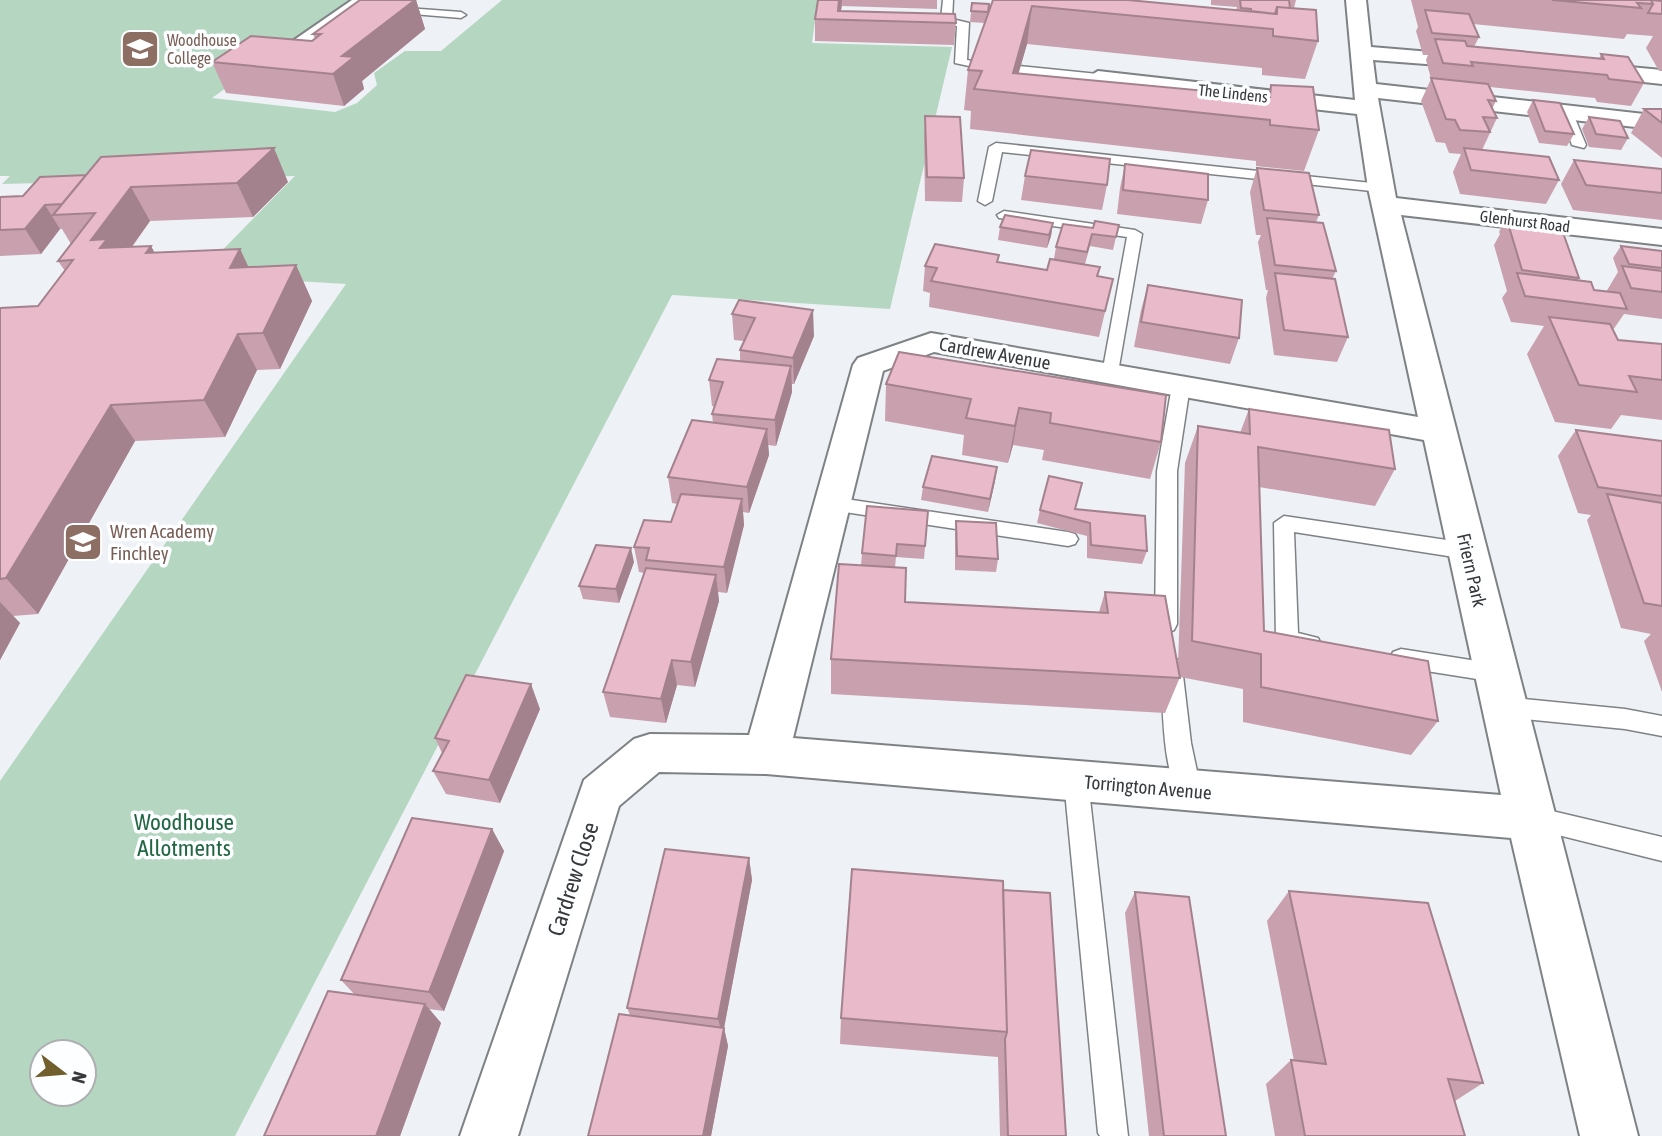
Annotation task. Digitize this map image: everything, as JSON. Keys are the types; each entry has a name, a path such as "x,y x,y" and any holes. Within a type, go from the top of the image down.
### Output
{"street":[{"name":"Friern Park","path":"1356,0 1366,99 1384,196 1530,818 1609,1136"},
{"path":"292,52 368,6"},
{"path":"1361,53 1497,63"},
{"path":"1566,69 1662,76"},
{"name":"The Lindens","path":"1098,78 1566,111 1662,123"},
{"name":"Glenhurst Road","path":"1384,196 1662,237"},
{"name":"Cardrew Avenue","path":"766,755 869,365 931,342 1440,432"},
{"name":"Cardrew Close","path":"489,1136 600,794 650,753 766,755"},
{"name":"Torrington Avenue","path":"766,755 1530,818"}],"lane":[{"path":"946,22 948,0"},
{"path":"368,6 461,15"},
{"path":"919,21 963,23 961,63 979,66"},
{"path":"1019,70 1098,78"},
{"path":"1566,111 1579,145"},
{"path":"985,201 996,147 1384,196"},
{"path":"1004,215 1135,234 1111,374"},
{"path":"1181,386 1167,471 1164,603 1179,743 1188,790"},
{"path":"832,504 1069,538"},
{"path":"1326,646 1287,640 1284,523 1467,551"},
{"path":"1378,654 1500,690 1662,726"},
{"path":"1076,780 1114,1133"},
{"path":"1530,818 1662,849"}],"green space":[{"name":"Woodhouse Allotments","path":"0,0 349,0 212,98 335,112 357,103 377,85 374,73 405,51 441,51 502,0 818,0 812,43 952,47 890,309 672,295 235,1136 0,1136 0,781 346,284 198,275 295,176 2,184 10,176 0,176"}],"building":[{"path":"360,0 415,0 342,56 354,57 333,74 212,62 251,36 312,41 321,34 313,34"},
{"path":"818,0 839,0 838,11 955,14 956,23 815,19"},
{"path":"993,0 1128,0 1277,14 1277,7 1316,10 1318,41 1273,36 1273,29 1032,6 1013,73 1270,97 1271,85 1313,87 1319,130 1270,125 1270,120 974,89 982,71 968,70"},
{"path":"1240,0 1289,0 1290,8 1277,7 1275,14 1251,11 1241,8"},
{"path":"1552,0 1651,0 1653,4 1637,3 1641,8"},
{"path":"1651,0 1662,1 1662,14 1648,13 1653,4"},
{"path":"972,3 989,4 988,12 971,11"},
{"path":"1425,10 1469,14 1479,37 1432,33"},
{"path":"1435,39 1465,41 1467,46 1604,59 1601,54 1628,57 1644,83 1609,79 1607,75 1471,62 1473,66 1443,63"},
{"path":"1431,78 1488,84 1496,101 1488,100 1497,118 1483,117 1490,132 1460,130 1455,120 1446,119"},
{"path":"1533,100 1560,103 1574,134 1545,131"},
{"path":"1644,109 1662,109 1662,123"},
{"path":"925,116 960,117 964,178 927,177"},
{"path":"1589,117 1620,121 1628,138 1596,134"},
{"path":"274,148 237,183 131,187 91,240 107,239 100,248 151,246 146,253 240,249 230,268 296,265 263,333 238,334 204,400 111,405 6,578 0,579 0,308 38,306 73,260 58,261 95,213 53,215 101,157"},
{"path":"1464,148 1549,157 1559,180 1471,170"},
{"path":"1031,150 1110,159 1107,185 1025,176"},
{"path":"1574,160 1662,169 1662,193 1586,185"},
{"path":"1125,164 1208,174 1208,200 1123,190"},
{"path":"1257,168 1309,173 1319,215 1264,210"},
{"path":"86,175 62,204 45,205 25,229 0,230 0,197 23,196 40,177"},
{"path":"1005,215 1053,223 1049,235 1000,227"},
{"path":"1267,218 1323,223 1336,271 1275,265"},
{"path":"1507,220 1561,227 1579,278 1522,270"},
{"path":"1095,221 1119,225 1116,237 1092,234 1087,252 1056,247 1063,224 1093,228"},
{"path":"935,244 999,255 997,262 1047,270 1050,259 1100,267 1097,276 1113,279 1105,311 931,281 937,268 925,266"},
{"path":"1621,246 1662,251 1662,268 1629,264"},
{"path":"1622,266 1662,271 1662,292 1631,288"},
{"path":"1275,273 1335,279 1348,337 1284,330"},
{"path":"1517,273 1591,282 1594,290 1620,293 1627,309 1525,296"},
{"path":"1148,285 1242,300 1239,338 1141,322"},
{"path":"739,300 813,310 793,358 740,350 755,318 732,314"},
{"path":"1549,317 1610,324 1618,340 1662,344 1662,380 1629,376 1637,392 1579,385"},
{"path":"899,352 1166,395 1161,442 1050,423 1051,413 1019,408 1015,426 966,418 971,399 886,384"},
{"path":"717,359 791,366 775,420 712,414 723,382 709,380"},
{"path":"1249,409 1389,430 1395,469 1258,447 1264,631 1428,661 1438,721 1261,687 1261,654 1192,641 1198,426 1250,434"},
{"path":"692,420 767,429 747,487 668,477"},
{"path":"1576,430 1662,441 1662,496 1598,487"},
{"path":"932,456 997,467 990,499 923,487"},
{"path":"1049,476 1082,483 1075,509 1145,516 1147,551 1091,545 1090,523 1040,510"},
{"path":"681,494 742,499 724,567 646,560 649,548 634,547 644,520 671,522"},
{"path":"1607,494 1662,503 1662,606 1644,603"},
{"path":"867,506 928,511 925,546 897,544 896,556 862,553"},
{"path":"956,521 996,523 998,559 957,556"},
{"path":"596,545 631,548 616,589 579,586"},
{"path":"839,564 906,568 905,602 1108,613 1105,592 1165,596 1180,678 831,659"},
{"path":"646,568 716,575 691,662 672,660 661,699 603,692"},
{"path":"466,675 531,684 489,780 433,771 449,741 435,738"},
{"path":"412,818 492,829 429,992 341,980"},
{"path":"665,849 749,858 718,1019 627,1008"},
{"path":"852,869 1003,881 1007,1032 841,1018"},
{"path":"1003,890 1050,893 1066,1136 1008,1136"},
{"path":"1289,891 1428,903 1483,1083 1448,1079 1465,1136 1305,1136 1291,1060 1326,1064"},
{"path":"1135,892 1189,897 1226,1136 1164,1136"},
{"path":"328,991 425,1004 376,1136 264,1136"},
{"path":"619,1014 724,1028 703,1136 588,1136"}],"place":[{"name":"Woodhouse College","path":"140,49"},
{"name":"Wren Academy Finchley","path":"83,542"}]}
